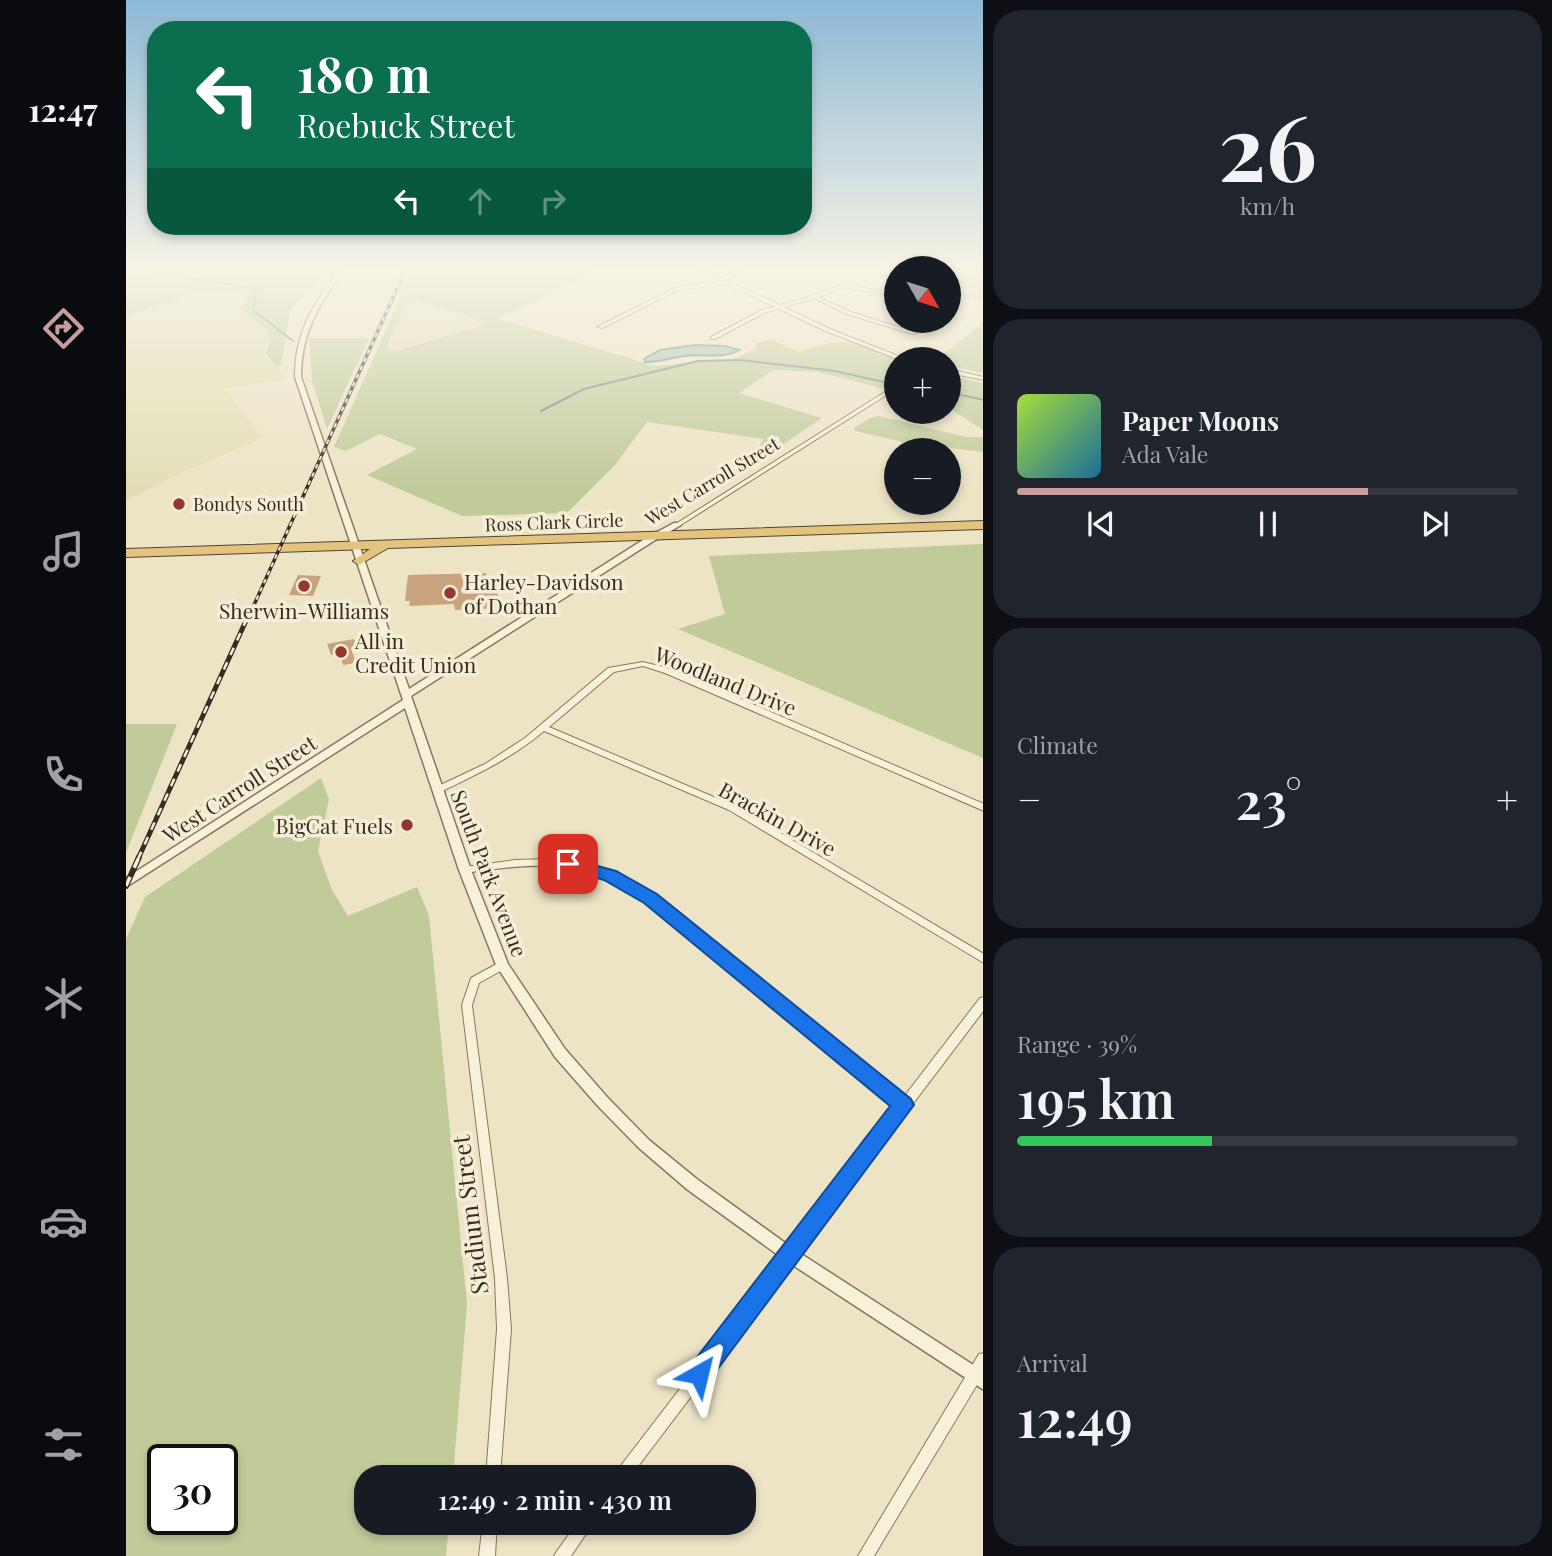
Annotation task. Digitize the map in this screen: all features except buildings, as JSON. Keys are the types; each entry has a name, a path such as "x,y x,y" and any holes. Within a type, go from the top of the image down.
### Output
{"highway":[{"name":"Ross Clark Circle","path":"126,553 353,541 563,534 677,526 983,516"},
{"name":"Ross Clark Circle","path":"563,534 625,537 983,525"},
{"path":"625,537 639,546"},
{"name":"Ross Clark Circle","path":"126,543 353,541 386,544 445,538"},
{"path":"359,561 386,544"}],"street":[{"name":"South Park Avenue","path":"301,344 297,368 303,394 437,790 502,965 560,1053 627,1127 693,1185 790,1255 978,1379"},
{"path":"861,344 884,352"},
{"path":"961,374 983,379"},
{"name":"West Carroll Street","path":"126,883 639,546 677,526 884,395"},
{"name":"Woodland Drive","path":"437,790 488,766 545,728 611,670 635,664 652,666 983,808"},
{"name":"Brackin Drive","path":"545,728 732,808 983,959"},
{"path":"465,870 507,863 551,862 597,870 623,881 650,899 904,1105"},
{"name":"Stadium Street","path":"494,1465 504,1329 502,1291 467,1005 475,981 502,965"},
{"path":"630,1465 983,1001"},
{"path":"866,1556 978,1379 983,1359"},
{"path":"488,1556 489,1535"},
{"path":"562,1556 577,1535"}],"shaded area":[{"path":"126,344 269,344 266,355 287,379 225,389 263,438 185,471 126,501"},
{"path":"388,344 421,344 396,351 386,348"}],"green space":[{"path":"269,344 285,344 281,366 277,367 266,354"},
{"path":"309,344 366,344 327,429 312,381"},
{"path":"380,344 388,344 386,348 396,351 421,344 580,344 655,366 734,359 756,349 756,344 780,344 799,352 830,344 851,344 884,354 884,389 819,372 774,370 739,393 822,418 756,461 752,457 764,439 647,422 615,465 567,513 462,516 367,475 417,449 380,434 346,451 334,447"},
{"path":"957,344 983,344 983,373 961,368 961,347 952,347"},
{"path":"961,378 983,383 983,430 961,416"},
{"path":"884,417 884,424 912,424 966,437 983,437 983,452 961,449 961,438 886,438 855,431 854,428 870,418"},
{"path":"983,544 983,758 678,629 725,614 709,556"},
{"path":"126,724 177,724 126,853"},
{"path":"321,778 329,799 318,851 332,890 348,916 417,887 429,916 467,1304 454,1465 354,1465 354,1535 448,1535 446,1556 126,1556 126,939 145,897"}],"water":[{"path":"695,345 725,346 739,350 718,356 691,355 650,362 645,362 644,359 660,350"}],"waterway":[{"path":"541,411 584,389 698,361 741,360 835,371 884,382"},
{"path":"961,395 983,400"}],"railway":[{"path":"249,616 372,344"},
{"path":"138,859 249,614"},
{"path":"126,886 139,857"}],"place":[{"name":"Bondys South","path":"179,504"},
{"name":"Sherwin-Williams","path":"304,586"},
{"name":"Harley-Davidson of Dothan","path":"450,593"},
{"name":"All in Credit Union","path":"341,652"},
{"name":"BigCat Fuels","path":"407,825"}],"route":[{"path":"568,864 610,875 650,899 904,1105 699,1374"}]}
